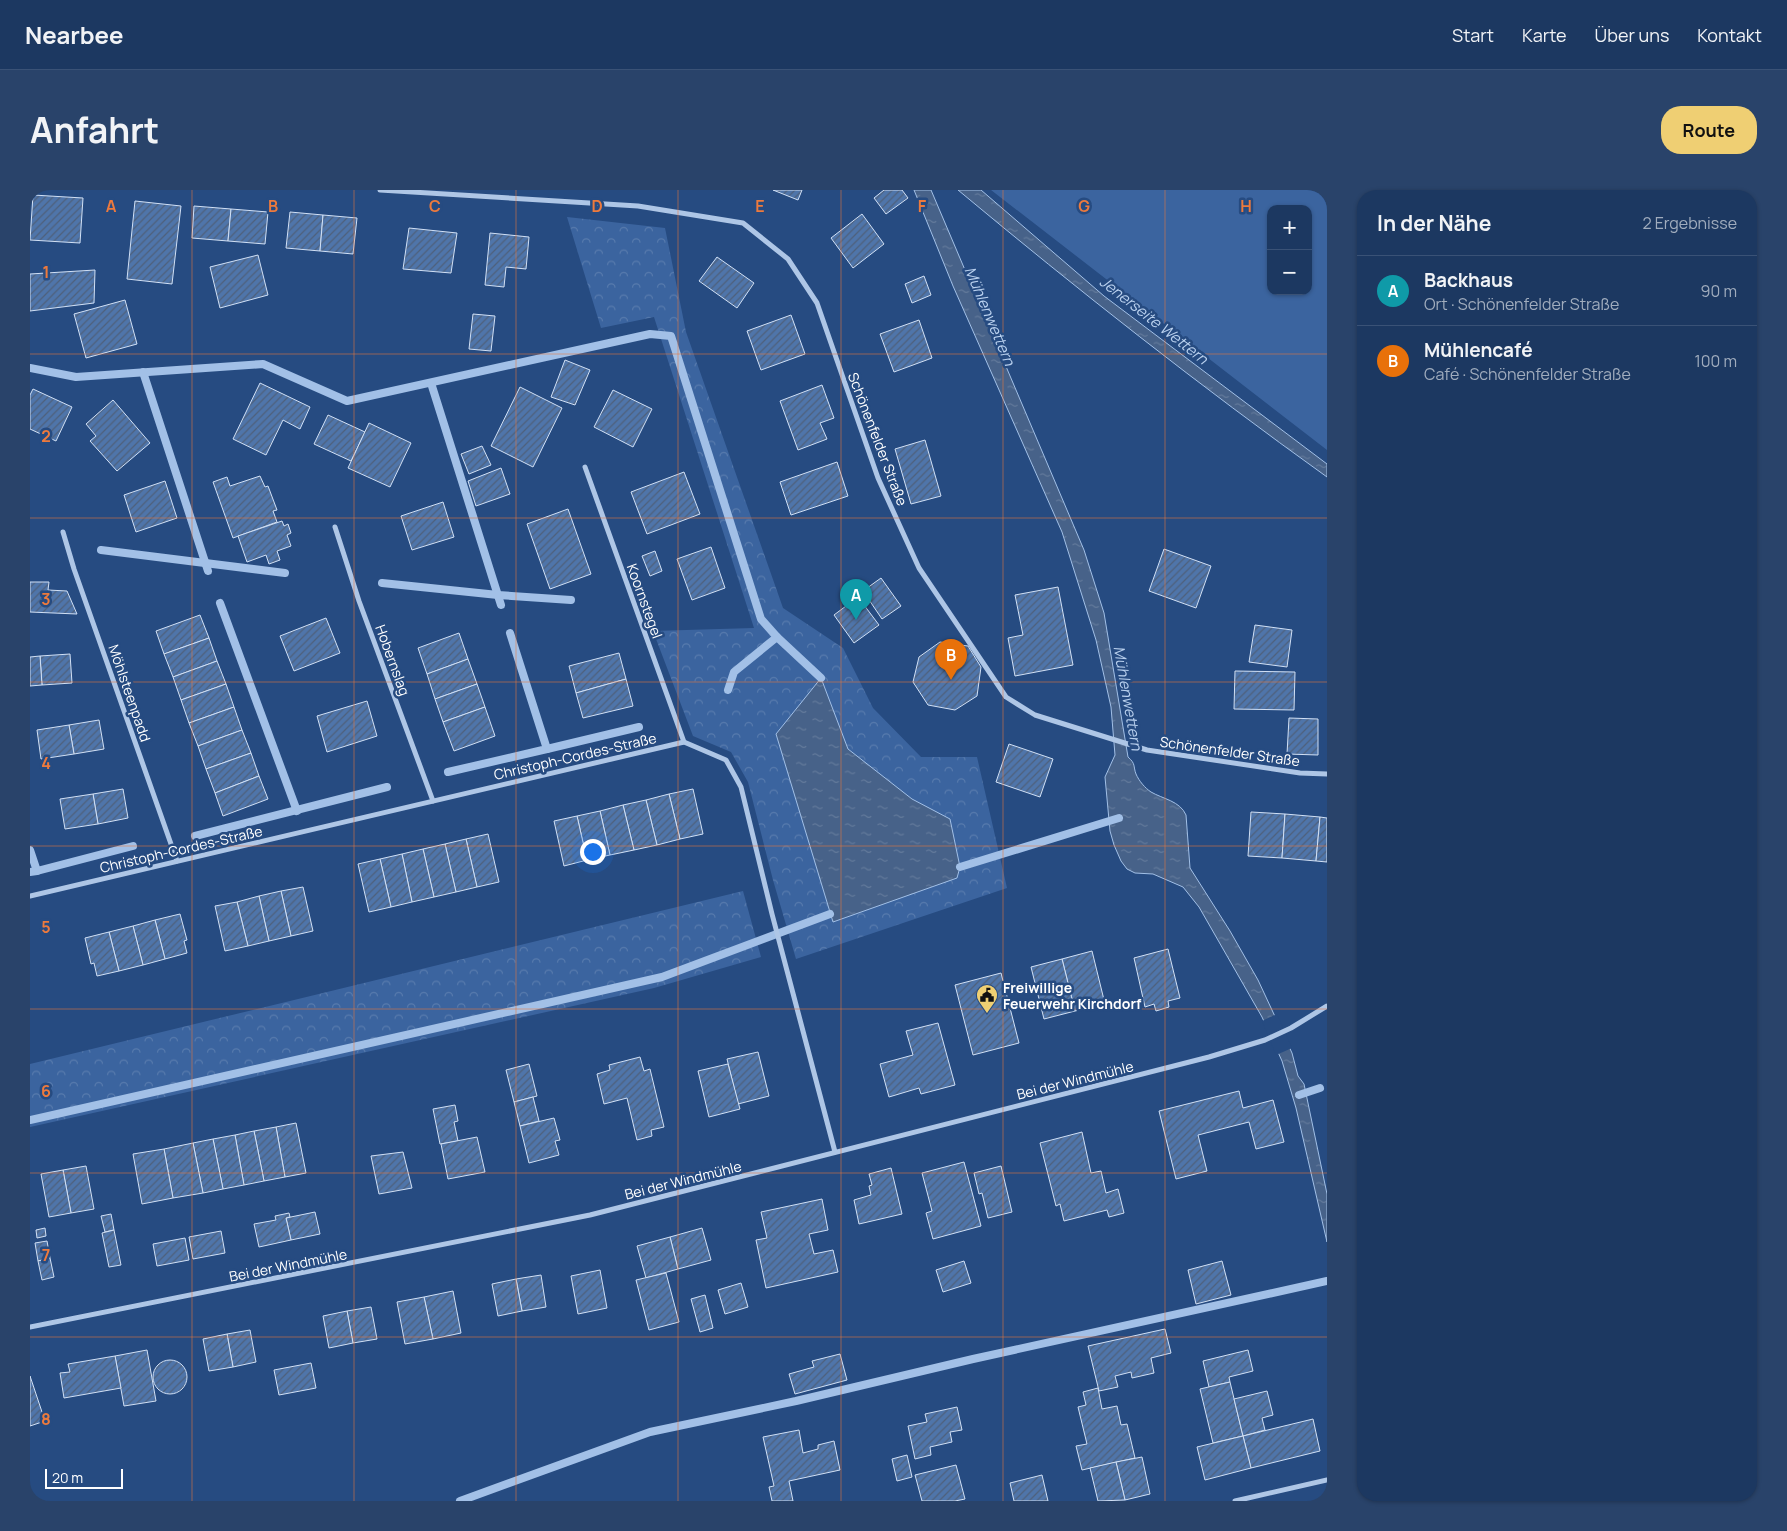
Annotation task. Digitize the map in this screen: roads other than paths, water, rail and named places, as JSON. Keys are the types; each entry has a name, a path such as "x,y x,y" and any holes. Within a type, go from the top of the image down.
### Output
{"street":[{"name":"Schönenfelder Straße","path":"380,190 638,206 743,223 788,259 817,303 878,478 919,568 1006,698 1035,715 1147,750 1300,773 1327,774"},
{"name":"Koornstegel","path":"585,468 684,742"},
{"name":"Hobernslag","path":"335,527 433,800"},
{"name":"Möhlsteenpadd","path":"63,532 74,569 177,861"},
{"name":"Christoph-Cordes-Straße","path":"30,896 684,742"},
{"path":"684,742 726,760 741,787 772,914 786,961 835,1152"},
{"name":"Bei der Windmühle","path":"30,1327 590,1216 1191,1062 1266,1040 1291,1028 1327,1006"},
{"path":"1235,1501 1327,1480"}],"water":[{"path":"914,190 931,190 1084,550 1104,613 1128,757 1133,763 1137,777 1144,786 1151,792 1180,806 1186,815 1190,868 1258,980 1292,1053 1298,1076 1304,1084 1327,1194 1327,1242 1296,1108 1282,1061 1262,1017 1199,907 1183,887 1153,874 1135,873 1127,869 1114,845 1110,831 1105,777 1115,755 1111,707 1096,640 1062,532 953,286"},
{"path":"958,190 981,190 1104,296 1327,464 1327,477 1140,337"},
{"path":"821,678 848,749 912,799 950,819 960,867 957,878 833,922 776,734"}],"waterway":[{"path":"30,368 76,377 263,364 347,401 650,334 671,336 761,619 777,637"},
{"path":"143,372 208,571"},
{"path":"431,383 501,605"},
{"path":"101,550 285,573"},
{"path":"382,583 498,595 571,600"},
{"path":"220,603 297,811"},
{"path":"448,772 547,749 510,633"},
{"path":"728,690 734,672 777,637 821,678"},
{"path":"547,749 639,727"},
{"path":"195,836 387,787"},
{"path":"960,867 1119,818"},
{"path":"37,871 133,846"},
{"path":"30,850 37,871 30,872"},
{"path":"30,1120 662,977 830,914"},
{"path":"1299,1095 1320,1088"},
{"path":"460,1501 650,1432 796,1401 973,1359 1327,1281"}],"place":[{"name":"Backhaus","path":"856,620"},
{"name":"Mühlencafé","path":"951,680"},
{"name":"Freiwillige Feuerwehr Kirchdorf","path":"987,1014"}],"water label":[{"name":"Mühlenwettern","path":"990,316"},
{"name":"Jenerseite Wettern","path":"1154,320"},
{"name":"Mühlenwettern","path":"1128,698"}]}
